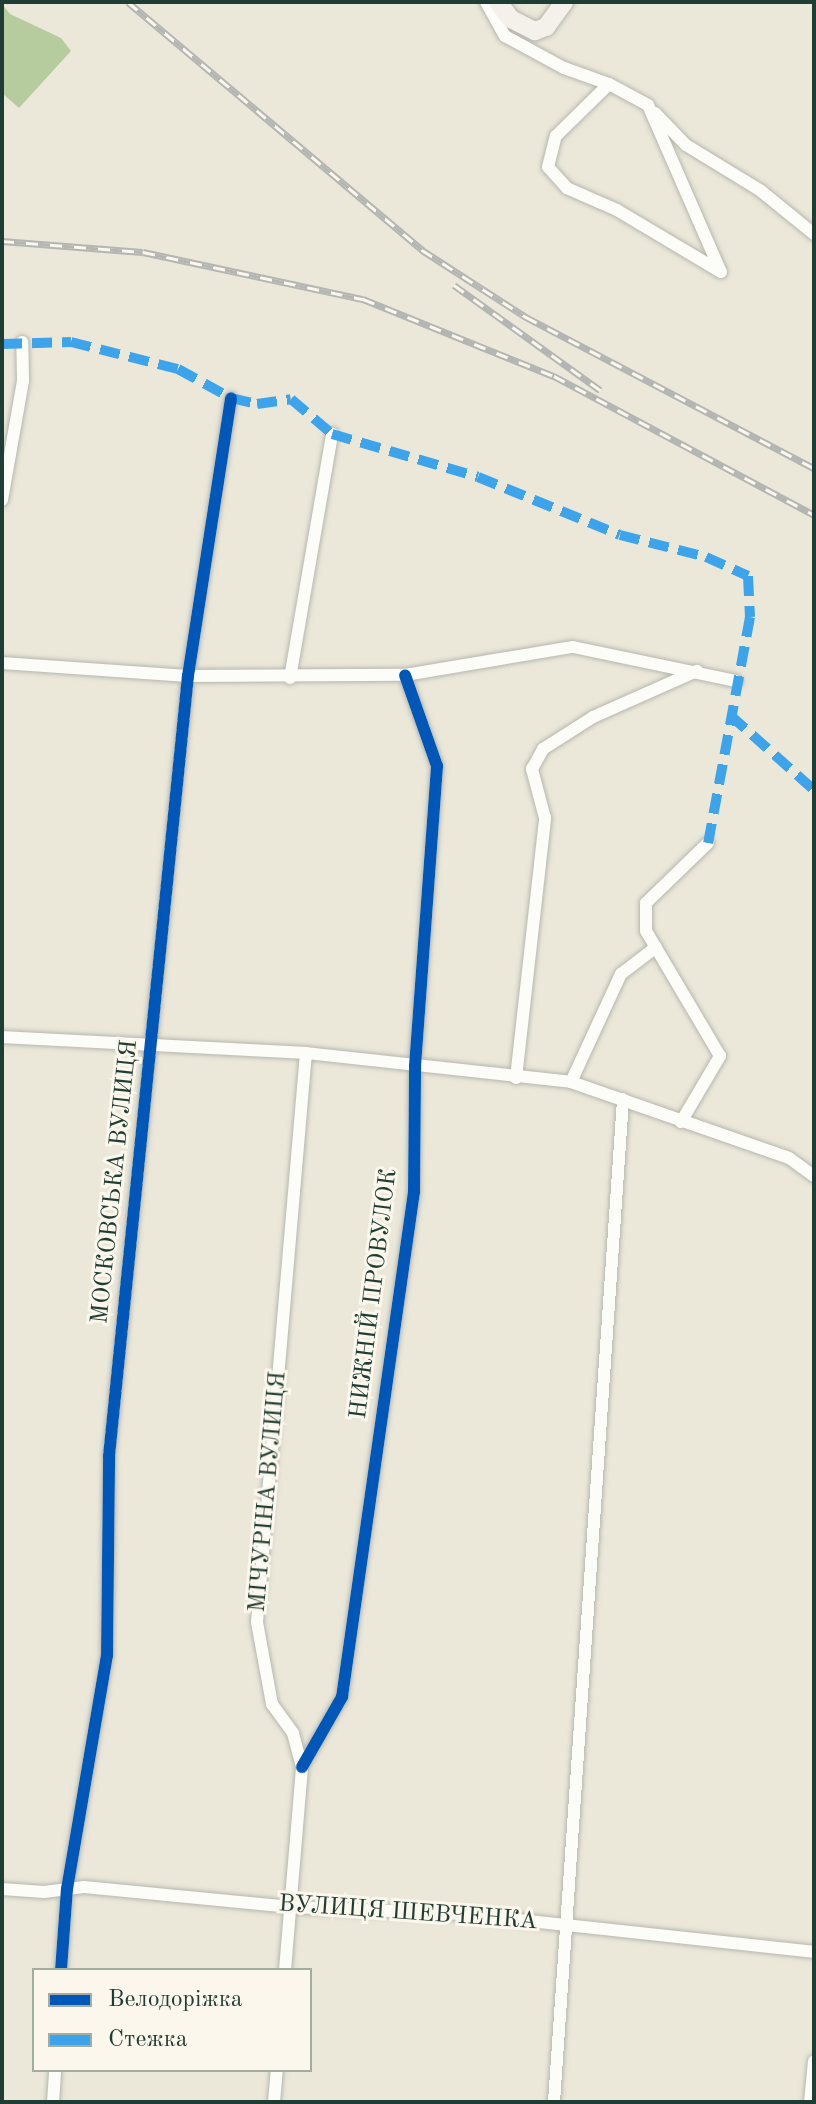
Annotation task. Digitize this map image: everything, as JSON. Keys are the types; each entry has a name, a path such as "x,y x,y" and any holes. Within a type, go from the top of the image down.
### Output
{"street":[{"path":"486,2 505,36 564,68 609,84 648,105 686,145 761,191 814,234"},
{"path":"498,2 511,19 535,31 546,27 564,2"},
{"path":"609,84 556,136 548,167 567,188 617,210 721,272 648,105"},
{"path":"2,500 23,381 22,342"},
{"name":"МОСКОВСЬКА ВУЛИЦЯ","path":"61,1968 67,1889 107,1656 109,1456 188,676 231,398"},
{"path":"290,678 332,434"},
{"path":"2,663 188,676 290,678 405,675 573,647 736,681"},
{"path":"516,1078 545,818 532,769 543,749 593,717 638,693 698,671"},
{"name":"НИЖНІЙ ПРОВУЛОК","path":"302,1767 342,1697 414,1192 415,1066 437,766 405,675"},
{"path":"681,1122 720,1056 646,931 646,903 708,843"},
{"path":"571,1082 621,974 656,947"},
{"path":"2,1037 306,1053 571,1082 789,1158 814,1176"},
{"name":"МІЧУРІНА ВУЛИЦЯ","path":"285,1968 302,1767 293,1733 272,1704 257,1622 306,1053"},
{"path":"554,2102 623,1099"},
{"name":"ВУЛИЦЯ ШЕВЧЕНКА","path":"2,1889 67,1889 291,1907 465,1914 814,1952"},
{"path":"810,2102 814,2061"},
{"path":"53,2102 55,2072"},
{"path":"274,2102 277,2072"}],"green space":[{"path":"2,4 10,14 61,38 71,51 19,108 2,93"}],"railway":[{"path":"128,2 422,250 526,317 814,468"},
{"path":"2,241 143,252 363,299 554,376 814,515"},
{"path":"454,285 600,390"}],"marked path":[{"path":"2,344 71,342 178,369 231,398 257,404 291,399 332,434 478,477 620,535 706,557 748,576 750,617 708,843"},
{"path":"730,715 814,790"}],"cycle path":[{"path":"61,1968 67,1889 107,1656 109,1456 188,676 231,398"},
{"path":"302,1767 342,1697 414,1192 415,1066 437,766 405,675"}]}
